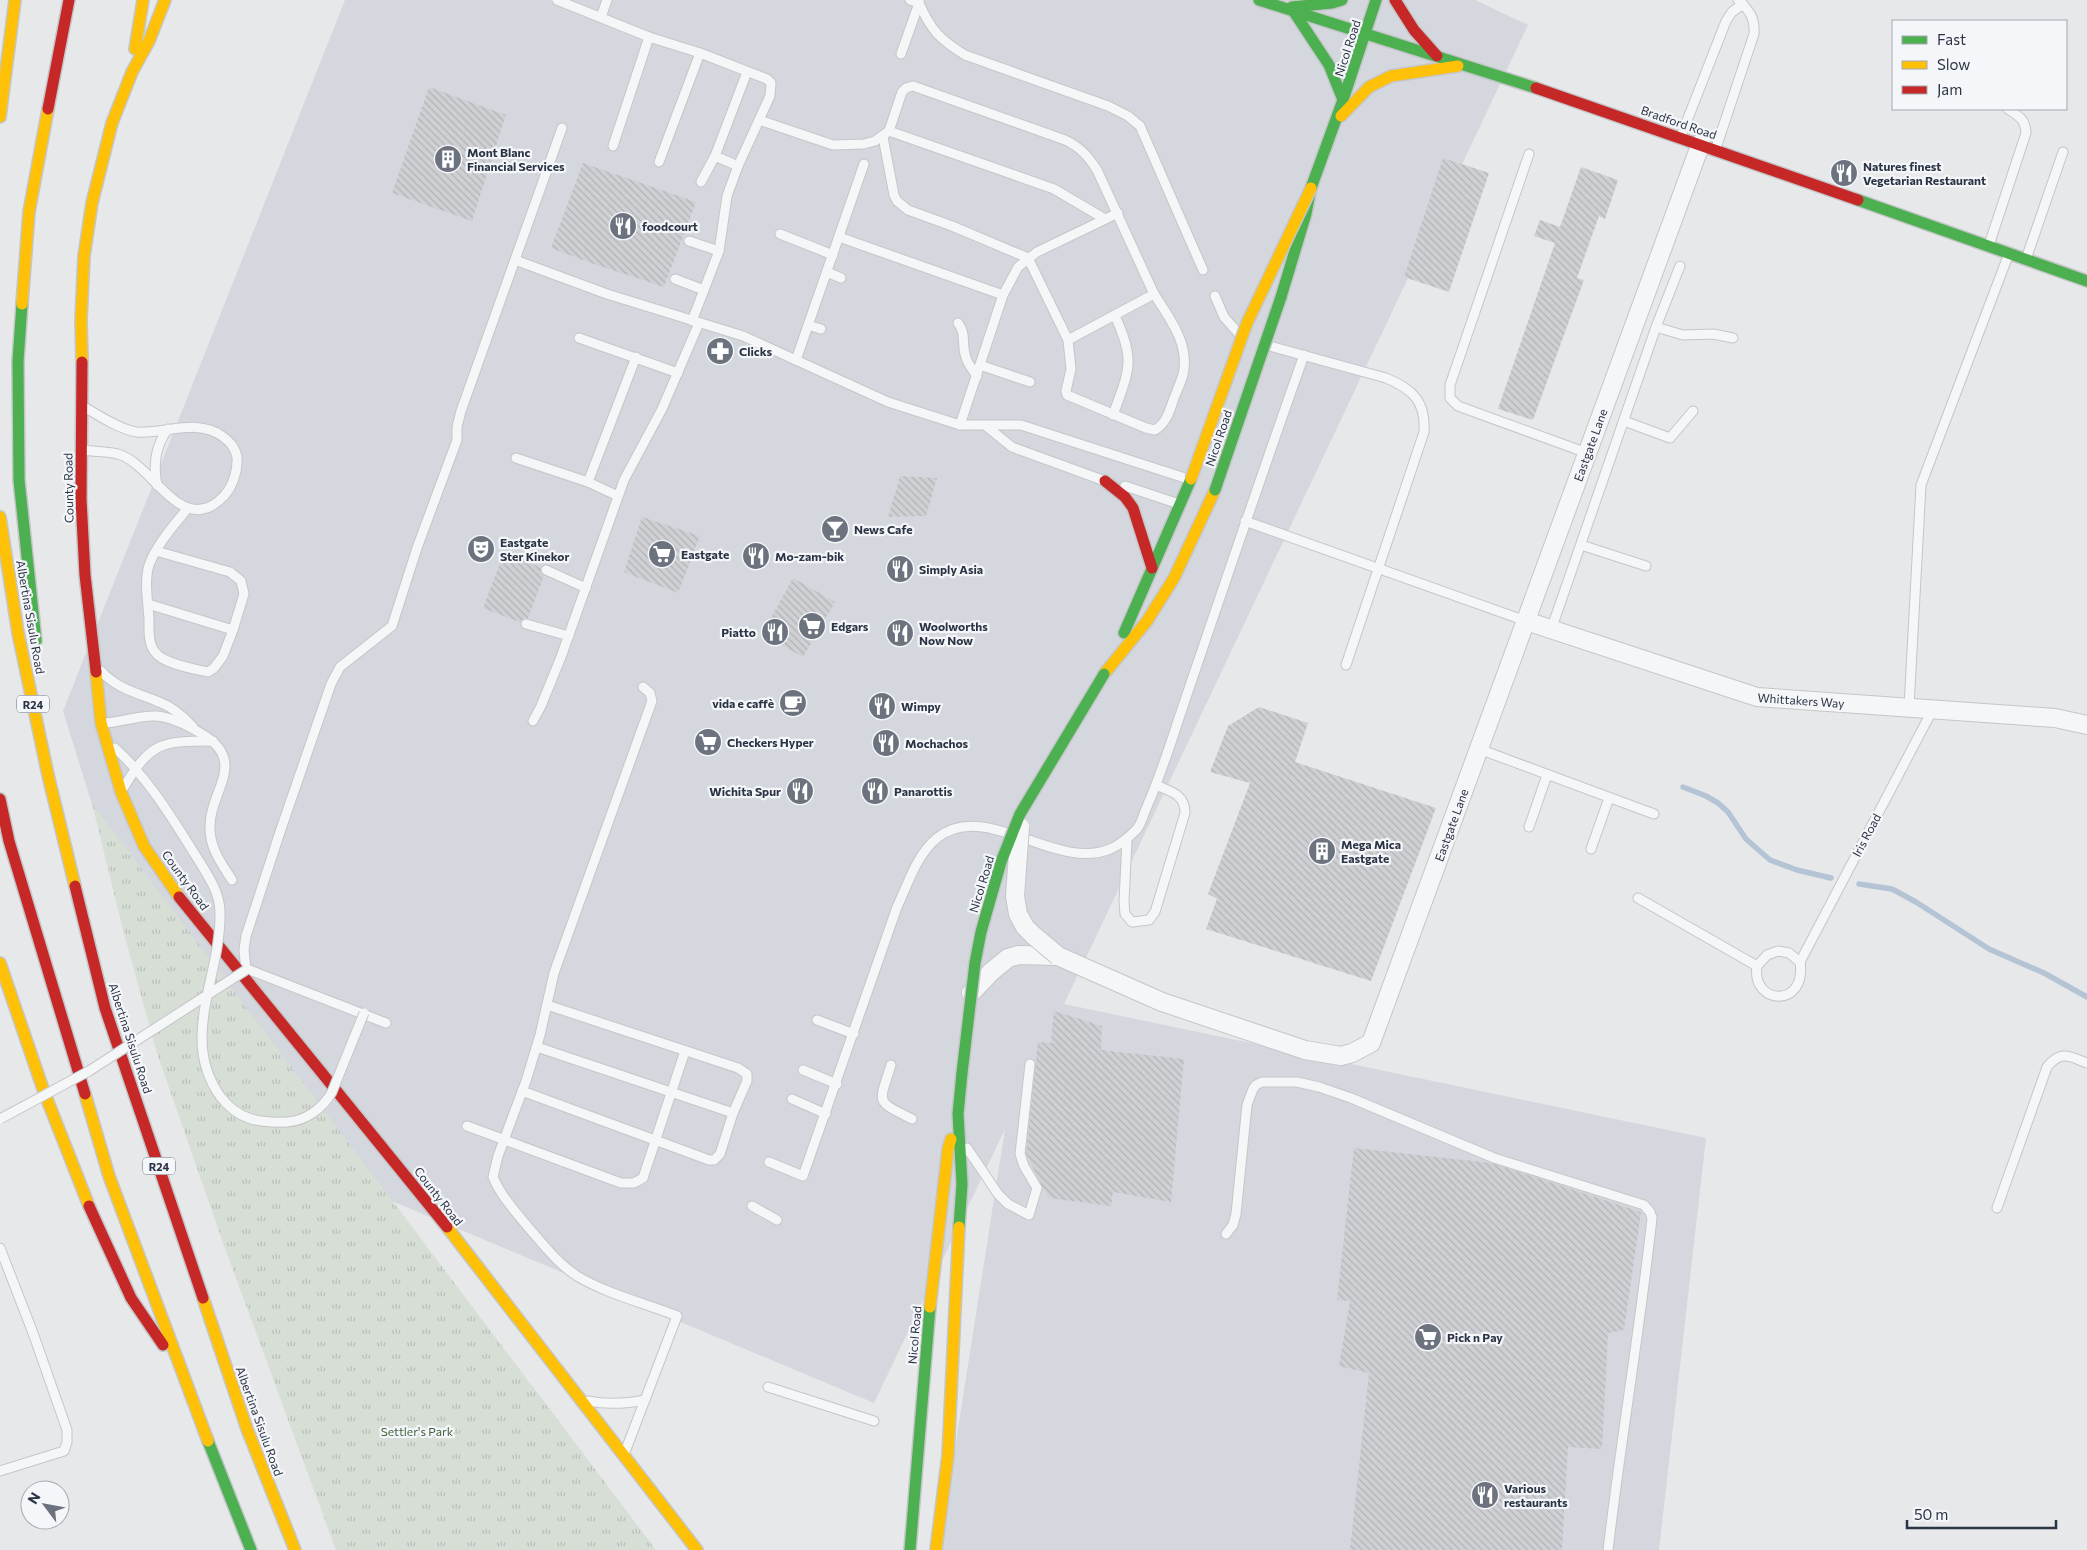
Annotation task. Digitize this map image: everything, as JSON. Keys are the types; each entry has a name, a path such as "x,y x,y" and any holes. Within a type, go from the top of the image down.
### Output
{"main road":[{"path":"0,118 16,0"},
{"path":"37,656 19,480 18,361 29,212 69,0"},
{"name":"County Road","path":"132,72 143,0"},
{"name":"County Road","path":"165,0 149,41 132,72 112,123 92,203 84,256 81,320 83,406 81,499 85,575 101,723 121,792 144,846 182,900 421,1194 697,1550"},
{"name":"Bradford Road","path":"1258,0 1439,57 1708,146 2087,281"},
{"path":"1280,8 1332,3 1342,0"},
{"name":"Nicol Road","path":"1104,674 1147,621 1174,578 1192,509 1203,485 1246,323 1311,188 1366,34 1376,0"},
{"path":"1395,0 1418,37 1439,57"},
{"path":"1294,12 1329,65 1343,100"},
{"path":"1335,123 1369,87 1391,76 1466,66"},
{"name":"Nicol Road","path":"936,1550 948,1455 952,1395 954,1319 962,1184 958,1105 971,993 978,948 990,899 1001,862 1020,814 1104,674 1152,568 1192,509 1203,485 1280,297 1306,214 1311,188"},
{"path":"1105,481 1125,497 1133,508 1152,568"},
{"name":"Albertina Sisulu Road","path":"0,517 18,633 48,775 105,1008 247,1429 295,1550"},
{"path":"39,676 48,775"},
{"path":"0,799 9,841 109,1176 176,1359 251,1550"},
{"path":"0,963 78,1181 120,1279 135,1309 176,1359"},
{"name":"Nicol Road","path":"910,1550 934,1264 948,1149 960,1131"}],"street":[{"name":"Eastgate Lane","path":"1020,814 1019,857 1015,896 1018,914 1033,935 1058,956 1162,1002 1314,1052 1341,1056 1352,1053 1371,1043 1587,453 1708,146"},
{"name":"Whittakers Way","path":"1526,622 1757,697 1909,706 2055,718 2087,725"},
{"path":"971,993 991,972 1008,958 1018,955 1058,956"}],"lane":[{"path":"533,720 541,706 569,636 624,480 678,373 696,322 704,290 719,251 727,196 738,166 770,96 771,83 768,79 700,53 649,37 556,0"},
{"path":"601,17 607,0"},
{"path":"902,54 916,1"},
{"path":"916,1 930,28 965,56 1108,106 1128,116 1140,126 1203,270"},
{"path":"1681,137 1726,21 1740,2 1752,14 1755,24 1754,34 1708,146"},
{"path":"613,146 649,37"},
{"path":"659,162 700,53"},
{"path":"701,182 715,156 747,72"},
{"path":"918,87 1065,140 1077,146 1089,157 1118,213 1154,294 1181,340 1184,361 1182,376 1167,418 1161,426 1155,430 1146,428 1067,395 1066,391 1071,370 1068,340 1028,258 908,210 897,201 894,195 886,134 902,92 906,88 918,87"},
{"path":"1989,245 2026,133 2025,124 2020,117 2010,110"},
{"path":"759,120 833,145 864,144 886,134 1054,189 1105,220"},
{"path":"246,969 244,950 246,936 331,684 340,667 392,626 411,566 455,446 461,411 562,128"},
{"path":"2026,259 2063,152"},
{"path":"1529,154 1450,385 1450,398 1458,406 1587,453"},
{"path":"715,156 738,166"},
{"path":"796,360 864,164"},
{"path":"960,425 1003,295 1014,273 1028,258 1118,213"},
{"path":"780,234 833,255"},
{"path":"839,237 1003,295"},
{"path":"689,241 719,251"},
{"path":"1909,706 1921,485 2009,253"},
{"path":"514,260 607,294 743,336 888,402 960,425 1021,425 1203,485"},
{"path":"1551,630 1656,327 1680,266"},
{"path":"827,272 841,278"},
{"path":"676,279 704,290"},
{"path":"1068,340 1154,294"},
{"path":"1215,296 1230,326 1239,334 1252,341 1386,378 1404,386 1412,393 1422,409 1424,432 1346,665"},
{"path":"1113,415 1129,362 1125,338 1115,316"},
{"path":"958,323 965,340 964,352 966,359 977,376"},
{"path":"808,325 821,329"},
{"path":"1656,327 1683,335 1713,334 1733,338"},
{"path":"579,338 678,373"},
{"path":"769,1162 803,1176 837,1084 897,907 916,866 937,838 958,828 978,826 1082,854 1109,850 1126,839 1138,828 1156,785 1245,521 1304,355"},
{"path":"588,482 636,357"},
{"path":"980,365 1030,382"},
{"path":"81,450 122,455 138,466 175,501 188,508 197,510 206,509 219,501 227,493 238,465 236,453 231,442 218,433 202,427 136,432 106,420 83,406"},
{"path":"1624,421 1670,438 1693,411"},
{"path":"986,426 1012,447 1105,481 1154,494 1192,509"},
{"path":"157,485 154,471 157,452 161,438 168,429"},
{"path":"516,458 588,482 618,496"},
{"path":"156,551 230,572 241,581 244,594 233,630 223,656 214,668 208,672 182,666 155,653 150,639 148,604 149,567 156,551 188,508"},
{"path":"1245,521 1526,622"},
{"path":"1581,545 1646,566"},
{"path":"546,570 586,588"},
{"path":"148,604 233,630"},
{"path":"526,624 569,636"},
{"path":"95,663 107,678 119,686 172,708 181,714 197,731"},
{"path":"624,1455 676,1316 599,1287 576,1275 555,1257 512,1207 493,1176 537,1047 554,973 652,701 650,693 643,687"},
{"name":"Iris Road","path":"1800,962 1933,709"},
{"path":"101,723 115,723 144,716 157,716 197,731 213,741 224,755 226,767 225,776 212,814 211,837 215,853 232,880"},
{"path":"104,738 136,767 174,821 216,891 220,910 216,958 200,1038 202,1057 210,1081 236,1113 252,1120 273,1122 295,1122 312,1114 326,1102 332,1092 364,1013"},
{"path":"121,792 144,757 161,745 213,741"},
{"path":"1479,750 1654,814"},
{"path":"1529,827 1547,775"},
{"path":"1126,839 1124,902 1126,914 1132,922 1149,920 1155,912 1185,812 1185,803 1179,796 1156,785"},
{"path":"1591,849 1610,798"},
{"path":"1638,898 1757,966"},
{"path":"1778,951 1789,953 1800,962 1802,974 1797,988 1785,996 1771,995 1763,990 1758,982 1757,966 1767,955 1778,951"},
{"path":"246,969 386,1023"},
{"path":"0,1119 89,1071 246,969"},
{"path":"522,1092 709,1160 714,1160 720,1154 747,1081 747,1074 738,1068 547,1004"},
{"path":"817,1020 854,1034"},
{"path":"537,1047 734,1113"},
{"path":"467,1126 620,1183 634,1184 643,1178 685,1051"},
{"path":"1996,1208 2047,1068 2054,1058 2068,1055 2087,1063"},
{"path":"960,1131 998,1194 1008,1204 1029,1215 1037,1188 1024,1166 1020,1154 1030,1064"},
{"path":"891,1065 882,1095 882,1102 887,1107 912,1119"},
{"path":"803,1070 837,1084"},
{"path":"1226,1234 1233,1225 1236,1214 1247,1105 1253,1089 1262,1082 1297,1082 1319,1087 1351,1098 1494,1158 1644,1205 1652,1218 1642,1305 1618,1460 1608,1550"},
{"path":"792,1099 826,1114"},
{"path":"752,1206 777,1220"},
{"path":"0,1248 67,1430 67,1442 64,1451 0,1471"},
{"path":"768,1387 874,1421"},
{"path":"580,1400 607,1404 629,1404 645,1400"}],"shaded area":[{"path":"345,0 1475,0 1528,25 1064,1004 1706,1138 1659,1550 939,1550 1005,1129 874,1403 189,1116 63,711"}],"green space":[{"name":"Settler's Park","path":"92,803 656,1550 336,1550 222,1240 157,1053 123,930"}],"building":[{"name":"Mont Blanc Financial Services","path":"429,87 506,115 472,221 392,193"},
{"path":"1443,158 1489,173 1449,292 1404,277"},
{"name":"foodcourt","path":"583,163 696,202 664,287 551,248"},
{"path":"1581,167 1618,180 1605,219 1599,216 1577,278 1584,280 1533,420 1498,409 1555,243 1534,236 1540,220 1560,227"},
{"path":"900,476 937,478 926,516 888,517"},
{"path":"642,517 700,536 678,593 624,572"},
{"path":"504,553 540,567 541,573 544,576 528,618 524,618 520,622 483,608"},
{"path":"793,578 835,602 803,657 762,634"},
{"name":"Mega Mica Eastgate","path":"1259,707 1308,723 1295,762 1436,808 1371,981 1206,929 1217,899 1208,894 1250,783 1210,772 1228,726"},
{"path":"1054,1011 1102,1026 1101,1050 1184,1059 1171,1202 1113,1192 1111,1206 1049,1198 1026,1153 1038,1042 1051,1043"},
{"path":"1354,1148 1491,1163 1641,1212 1624,1330 1608,1333 1602,1449 1568,1447 1562,1550 1350,1550 1369,1373 1339,1366 1350,1301 1337,1300"}],"waterway":[{"path":"1683,787 1718,803 1728,812 1746,839 1770,860 1797,870 1831,878"},
{"path":"1859,884 1892,889 1916,902 1989,949 2044,973 2087,997"}],"traffic: fast":[{"path":"1259,0 1536,88"},
{"path":"1292,7 1332,3 1342,0"},
{"path":"1281,297 1306,214 1311,188 1376,0"},
{"path":"1294,12 1329,65 1343,100"},
{"path":"1858,200 2087,281"},
{"path":"1215,490 1281,297"},
{"path":"22,304 18,361 19,480 36,641"},
{"path":"1124,633 1191,479"},
{"path":"962,1073 975,963 981,932 1001,862 1020,814 1104,674"},
{"path":"959,1227 962,1184 958,1114 962,1073"},
{"path":"910,1550 930,1307"},
{"path":"208,1441 251,1550"}],"traffic: slow":[{"path":"0,117 15,0"},
{"path":"135,49 143,0"},
{"path":"82,362 81,320 84,256 92,203 112,123 132,72 149,41 165,0"},
{"path":"1341,116 1369,87 1391,76 1458,66"},
{"path":"22,304 29,212 48,109"},
{"path":"1191,479 1247,323 1311,188"},
{"path":"1104,674 1147,621 1174,578 1215,490"},
{"path":"0,517 18,633 48,775 75,886"},
{"path":"96,672 101,723 121,792 144,846 179,897"},
{"path":"0,963 43,1089 89,1206"},
{"path":"85,1094 109,1176 208,1441"},
{"path":"930,1307 948,1149 951,1139"},
{"path":"447,1227 697,1550"},
{"path":"936,1550 948,1455 959,1227"},
{"path":"203,1298 247,1429 295,1550"}],"traffic: jam":[{"path":"48,109 69,0"},
{"path":"1395,0 1414,30 1437,56"},
{"path":"1536,88 1858,200"},
{"path":"82,362 81,499 85,575 96,672"},
{"path":"1105,481 1125,497 1133,508 1152,568"},
{"path":"0,799 9,841 85,1094"},
{"path":"75,886 105,1008 203,1298"},
{"path":"179,897 447,1227"},
{"path":"89,1206 131,1298 163,1345"}],"place":[{"name":"Mont Blanc Financial Services","path":"448,159"},
{"name":"Natures finest Vegetarian Restaurant","path":"1844,173"},
{"name":"foodcourt","path":"623,226"},
{"name":"Clicks","path":"720,351"},
{"name":"News Cafe","path":"835,529"},
{"name":"Eastgate Ster Kinekor","path":"481,549"},
{"name":"Eastgate","path":"662,554"},
{"name":"Mo-zam-bik","path":"756,556"},
{"name":"Simply Asia","path":"900,569"},
{"name":"Edgars","path":"812,626"},
{"name":"Piatto","path":"775,632"},
{"name":"Woolworths Now Now","path":"900,633"},
{"name":"vida e caffè","path":"793,703"},
{"name":"Wimpy","path":"882,706"},
{"name":"Checkers Hyper","path":"708,742"},
{"name":"Mochachos","path":"886,743"},
{"name":"Wichita Spur","path":"800,791"},
{"name":"Panarottis","path":"875,791"},
{"name":"Mega Mica Eastgate","path":"1322,851"},
{"name":"Pick n Pay","path":"1428,1337"},
{"name":"Various restaurants","path":"1485,1495"}]}
